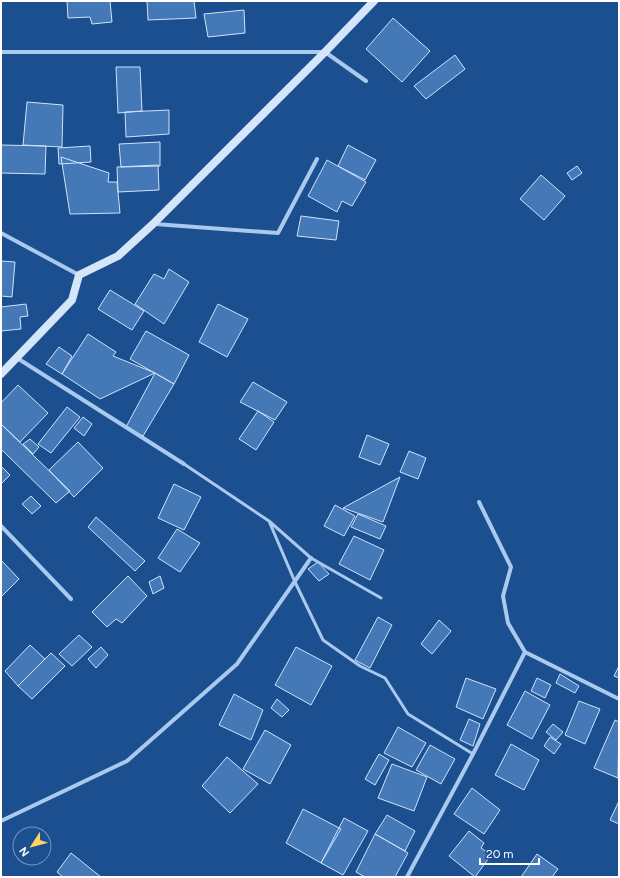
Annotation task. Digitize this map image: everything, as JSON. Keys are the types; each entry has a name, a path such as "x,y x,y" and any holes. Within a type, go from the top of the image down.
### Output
{"street":[{"path":"1,374 72,300 79,275 118,256 153,224 374,1"},
{"path":"1,52 325,52 366,81"},
{"path":"153,224 278,233 317,159"},
{"path":"1,233 79,275"},
{"path":"17,358 184,464"},
{"path":"479,502 511,566 503,596 508,623 525,652 619,699"},
{"path":"1,526 71,599"},
{"path":"1,821 127,761 237,664 311,558"},
{"path":"407,877 473,754 525,652"}],"lane":[{"path":"184,464 269,521 311,558 381,598"},
{"path":"269,521 295,582 323,640 360,666 385,678 408,714 473,754"}],"building":[{"path":"67,1 110,1 112,22 92,24 90,17 68,18"},
{"path":"147,1 194,1 196,18 148,20"},
{"path":"244,10 245,33 208,37 204,14"},
{"path":"393,18 430,51 402,82 366,49"},
{"path":"455,55 465,69 426,99 414,86"},
{"path":"116,67 140,67 142,111 118,113"},
{"path":"27,102 63,105 62,147 23,145"},
{"path":"169,110 169,134 126,137 125,112"},
{"path":"160,142 160,166 121,167 119,144"},
{"path":"1,145 46,146 45,174 1,173"},
{"path":"348,145 376,160 365,180 338,166"},
{"path":"90,146 91,162 59,164 58,148"},
{"path":"61,157 109,173 108,182 117,182 120,213 70,214"},
{"path":"327,160 366,182 352,206 342,201 337,212 308,196"},
{"path":"158,165 159,190 118,192 117,167"},
{"path":"577,166 582,173 572,180 567,173"},
{"path":"541,175 565,196 544,220 520,199"},
{"path":"301,216 339,221 336,240 297,236"},
{"path":"1,261 15,262 12,297 1,296"},
{"path":"169,269 189,282 164,324 135,304 154,274 164,279"},
{"path":"110,290 144,311 132,330 98,309"},
{"path":"26,304 28,316 20,317 21,329 1,331 1,307"},
{"path":"218,304 248,319 227,357 199,342"},
{"path":"146,331 189,355 174,384 130,359"},
{"path":"88,334 116,352 113,356 155,373 100,399 62,374"},
{"path":"59,347 72,356 62,374 46,364"},
{"path":"155,373 174,384 143,436 126,427"},
{"path":"253,382 287,402 275,420 240,402"},
{"path":"18,385 48,413 20,442 1,424 1,403"},
{"path":"67,407 80,417 51,453 38,444"},
{"path":"258,411 274,422 256,450 239,439"},
{"path":"83,417 92,424 84,436 74,428"},
{"path":"1,424 70,491 56,503 1,449"},
{"path":"367,435 389,444 380,465 359,457"},
{"path":"30,439 39,447 33,454 23,444"},
{"path":"78,442 103,468 74,497 49,470"},
{"path":"409,451 426,458 418,479 400,472"},
{"path":"1,466 10,475 1,484"},
{"path":"400,477 383,522 343,508"},
{"path":"174,484 201,497 184,530 158,518"},
{"path":"31,496 41,506 32,514 22,504"},
{"path":"335,505 355,516 344,536 324,526"},
{"path":"358,514 386,526 380,539 351,527"},
{"path":"96,517 145,561 135,571 88,527"},
{"path":"177,529 200,543 180,572 158,558"},
{"path":"354,536 384,550 370,580 339,564"},
{"path":"1,560 19,579 1,597"},
{"path":"318,562 329,574 319,581 308,569"},
{"path":"128,576 147,596 122,623 116,619 107,627 92,612"},
{"path":"160,576 164,588 153,594 149,582"},
{"path":"378,617 392,625 370,668 355,660"},
{"path":"439,620 451,631 432,654 421,644"},
{"path":"79,635 92,647 72,666 59,654"},
{"path":"30,645 45,659 18,686 5,671"},
{"path":"101,647 108,655 96,668 88,659"},
{"path":"296,647 332,666 311,705 275,685"},
{"path":"51,653 65,666 32,699 18,686"},
{"path":"619,666 619,678 614,676"},
{"path":"560,674 579,686 575,693 556,683"},
{"path":"466,678 496,689 483,719 456,707"},
{"path":"537,678 551,685 545,698 531,691"},
{"path":"525,691 550,705 532,739 507,725"},
{"path":"234,694 263,710 251,740 219,725"},
{"path":"277,699 289,710 282,717 271,708"},
{"path":"579,701 600,709 585,744 565,735"},
{"path":"469,719 480,724 473,746 460,740"},
{"path":"615,720 619,722 618,778 594,768"},
{"path":"553,724 563,732 556,740 546,732"},
{"path":"398,727 426,743 412,767 384,753"},
{"path":"265,730 291,745 270,784 243,769"},
{"path":"550,737 561,744 554,754 544,746"},
{"path":"511,744 539,760 524,790 495,775"},
{"path":"430,745 455,759 441,784 416,770"},
{"path":"379,754 389,760 375,785 365,779"},
{"path":"227,757 258,784 230,813 202,786"},
{"path":"392,764 427,777 414,811 378,798"},
{"path":"472,788 500,810 484,834 454,814"},
{"path":"619,801 619,824 610,820"},
{"path":"303,809 341,829 321,863 286,843"},
{"path":"387,815 415,831 405,851 375,834"},
{"path":"344,818 368,831 343,875 321,863"},
{"path":"469,831 484,843 481,848 491,855 475,877 449,856"},
{"path":"375,834 408,853 395,877 365,877 356,872"},
{"path":"71,853 101,877 63,877 57,872"},
{"path":"537,854 558,869 552,877 521,877"}]}
